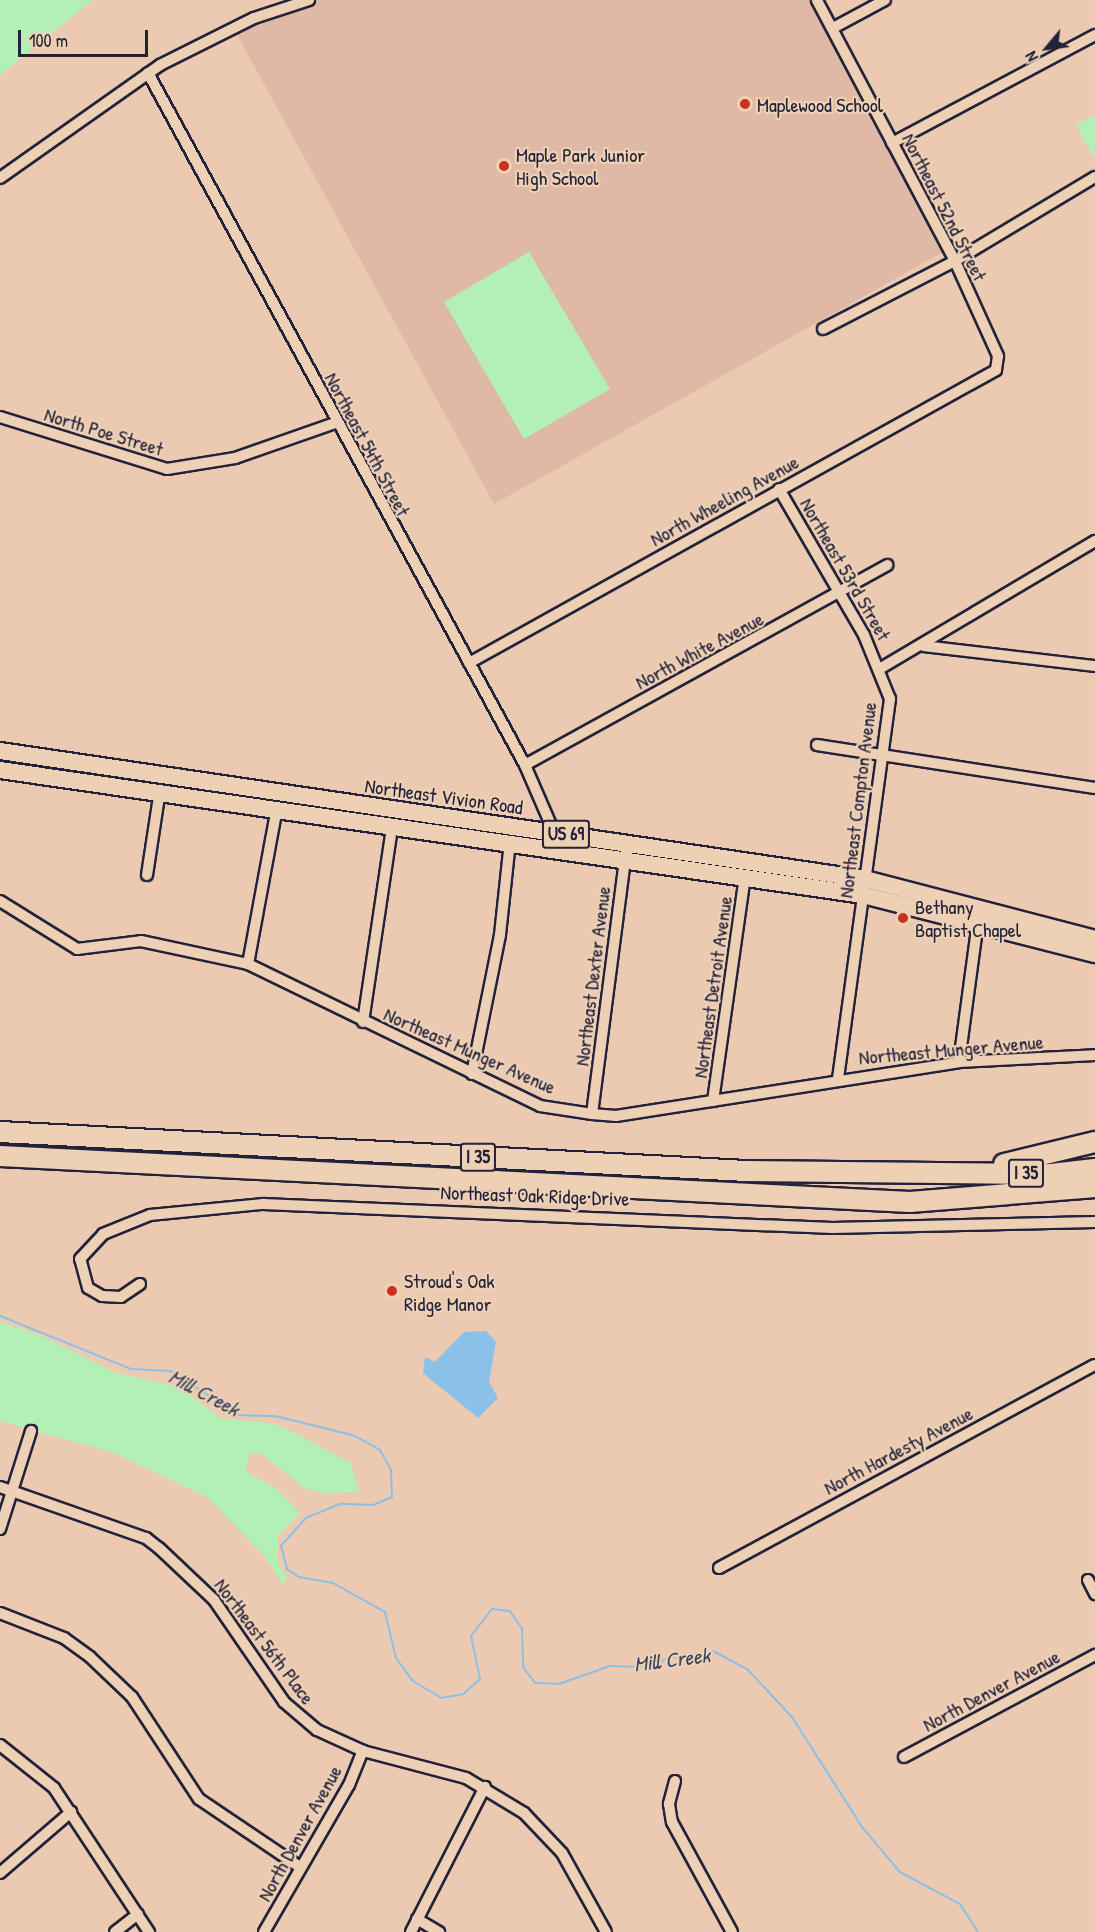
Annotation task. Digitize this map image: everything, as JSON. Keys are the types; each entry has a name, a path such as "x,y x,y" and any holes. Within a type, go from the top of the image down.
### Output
{"highway":[{"name":"I 35","path":"0,1132 747,1171 957,1173 1095,1169"},
{"path":"957,1173 1095,1142"},
{"name":"I 35","path":"0,1156 910,1203 1095,1187"}],"main road":[{"name":"Northeast Vivion Road","path":"2,756 32,756 627,843 864,887 1095,939"},
{"name":"Northeast Vivion Road","path":"0,770 160,790 392,827 745,877 864,887 1095,954"}],"street":[{"path":"0,178 148,73 254,18 309,0"},
{"name":"Northeast 52nd Street","path":"817,0 955,261 998,356 996,370"},
{"path":"832,28 885,0"},
{"path":"892,142 1095,35"},
{"name":"Northeast 54th Street","path":"148,73 336,423 525,765 554,832"},
{"path":"824,328 955,261 1095,177"},
{"name":"North Wheeling Avenue","path":"469,663 996,370"},
{"name":"North Poe Street","path":"0,417 167,469 245,456 336,423"},
{"name":"Northeast 53rd Street","path":"779,489 841,594 881,668"},
{"path":"881,668 924,646 1095,541"},
{"name":"North White Avenue","path":"525,765 841,594 888,565"},
{"path":"924,646 1095,666"},
{"name":"Northeast Compton Avenue","path":"838,1078 890,699 881,668"},
{"path":"817,745 1095,788"},
{"path":"147,875 160,790"},
{"path":"248,964 278,808"},
{"path":"363,1022 392,827"},
{"path":"472,1074 500,935 510,842"},
{"name":"Northeast Dexter Avenue","path":"592,1114 627,843"},
{"name":"Northeast Detroit Avenue","path":"713,1101 745,877"},
{"name":"Northeast Munger Avenue","path":"0,900 77,949 141,941 248,964 363,1022 540,1106 592,1114 616,1116 838,1078 959,1062 1095,1055"},
{"path":"959,1062 978,921"},
{"name":"Northeast Oak Ridge Drive","path":"140,1284 121,1297 102,1296 88,1288 80,1259 103,1234 150,1215 263,1203 832,1228 1095,1222"},
{"name":"North Hardesty Avenue","path":"719,1568 1095,1365"},
{"path":"0,1529 14,1492 31,1431"},
{"name":"Northeast 56th Place","path":"0,1487 146,1538 214,1600 291,1710 326,1736 363,1751 485,1787 552,1840 606,1932"},
{"path":"1088,1581 1095,1594"},
{"path":"0,1613 64,1638 90,1657 132,1697 199,1799 300,1867"},
{"name":"North Denver Avenue","path":"904,1757 1095,1655"},
{"path":"0,1745 41,1774 71,1812 149,1932"},
{"name":"North Denver Avenue","path":"264,1932 349,1785 363,1751"},
{"path":"675,1781 669,1796 672,1822 732,1932"},
{"path":"411,1932 485,1787"},
{"path":"0,1873 71,1812"},
{"path":"115,1932 138,1914"},
{"path":"417,1919 439,1932"}],"shaded area":[{"path":"316,0 809,0 945,243 943,252 494,504 235,31"}],"green space":[{"path":"0,0 93,0 0,75"},
{"path":"1095,115 1095,159 1076,125"},
{"path":"529,252 610,389 524,439 444,302"},
{"path":"0,1322 40,1335 114,1372 180,1387 220,1418 272,1423 290,1431 351,1463 359,1491 326,1494 304,1488 262,1454 250,1453 246,1471 278,1490 300,1513 278,1536 278,1563 287,1578 283,1584 265,1557 207,1497 114,1453 0,1421"}],"water":[{"path":"486,1331 496,1342 489,1382 498,1398 478,1418 423,1373 425,1357 435,1362 464,1332"}],"waterway":[{"name":"Mill Creek","path":"0,1316 131,1369 171,1371 238,1415 275,1416 355,1436 380,1450 391,1470 392,1497 373,1505 340,1504 306,1518 281,1546 287,1569 299,1577 333,1583 385,1612 396,1658 413,1681 441,1698 463,1694 480,1679 471,1636 492,1609 510,1611 522,1629 523,1667 535,1683 559,1684 610,1666 648,1667 668,1658 713,1651 748,1670 792,1717 862,1827 900,1872 960,1904 978,1932"}],"place":[{"name":"Maplewood School","path":"745,104"},
{"name":"Maple Park Junior High School","path":"504,166"},
{"name":"Bethany Baptist Chapel","path":"903,918"},
{"name":"Stroud's Oak Ridge Manor","path":"392,1291"}]}
